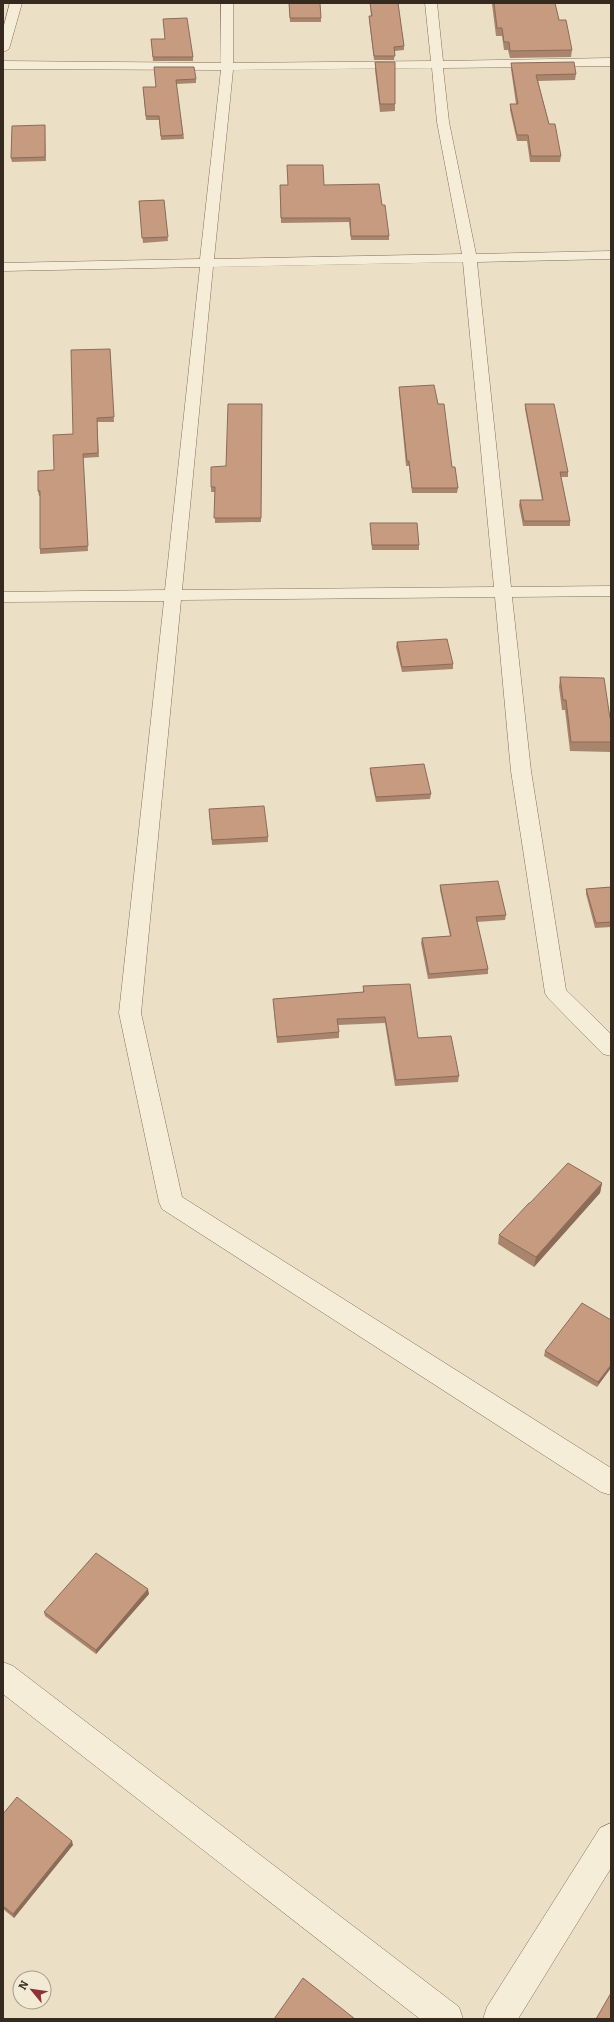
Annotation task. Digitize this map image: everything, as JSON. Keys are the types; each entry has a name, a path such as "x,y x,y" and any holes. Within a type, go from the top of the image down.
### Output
{"street":[{"path":"4,43 16,3"},
{"path":"228,3 227,67 130,1013 171,1202 611,1483"},
{"path":"432,3 443,122 470,258 521,771 556,993 611,1048"},
{"path":"3,65 227,67 611,62"},
{"path":"3,267 611,255"},
{"path":"3,597 611,591"},
{"path":"3,1676 447,2019"},
{"path":"499,2019 611,1839"}],"building":[{"path":"289,3 320,3 321,18 290,18"},
{"path":"370,3 398,3 404,46 394,47 395,56 374,56 369,16 372,16"},
{"path":"494,3 555,3 559,20 566,20 572,50 510,51 509,42 504,42 502,28 497,28"},
{"path":"187,18 193,57 153,57 151,39 165,39 163,19"},
{"path":"375,62 395,62 395,104 380,104"},
{"path":"574,62 576,74 536,75 549,124 555,124 561,156 531,156 528,135 517,135 510,104 518,104 511,63"},
{"path":"154,67 194,67 196,79 176,80 183,135 161,136 159,116 146,116 143,87 156,87"},
{"path":"45,125 45,157 11,158 12,126"},
{"path":"287,165 323,165 324,185 379,184 382,205 385,205 389,236 351,236 350,218 281,218 280,185 288,185"},
{"path":"164,200 168,237 142,238 139,201"},
{"path":"110,349 114,417 97,418 98,453 83,454 88,546 40,549 40,491 38,491 38,471 54,470 53,435 73,434 71,350"},
{"path":"434,385 438,404 444,404 452,467 455,467 458,488 412,488 409,461 407,461 399,387"},
{"path":"228,404 262,404 261,518 214,518 215,487 211,487 211,467 226,466"},
{"path":"525,404 554,404 568,472 560,472 570,521 524,521 520,500 543,500"},
{"path":"370,523 417,523 419,545 372,545"},
{"path":"447,639 453,664 402,667 397,642"},
{"path":"560,677 604,678 611,718 611,742 571,742 566,700 563,700"},
{"path":"424,764 431,794 376,797 370,768"},
{"path":"264,806 268,837 212,840 209,809"},
{"path":"498,881 506,915 476,917 488,969 429,974 422,938 451,936 440,885"},
{"path":"611,887 611,922 596,923 586,889"},
{"path":"410,984 418,1038 451,1036 459,1076 396,1080 385,1017 337,1019 339,1032 277,1037 273,999 364,992 363,986"},
{"path":"568,1163 602,1183 536,1257 499,1235 529,1203"},
{"path":"582,1303 611,1320 611,1365 598,1382 545,1351"},
{"path":"96,1553 148,1589 96,1650 44,1612"},
{"path":"17,1797 72,1841 13,1914 3,1906 3,1814"},
{"path":"303,1978 355,2019 274,2019"},
{"path":"611,1993 611,2019 596,2019"}]}
